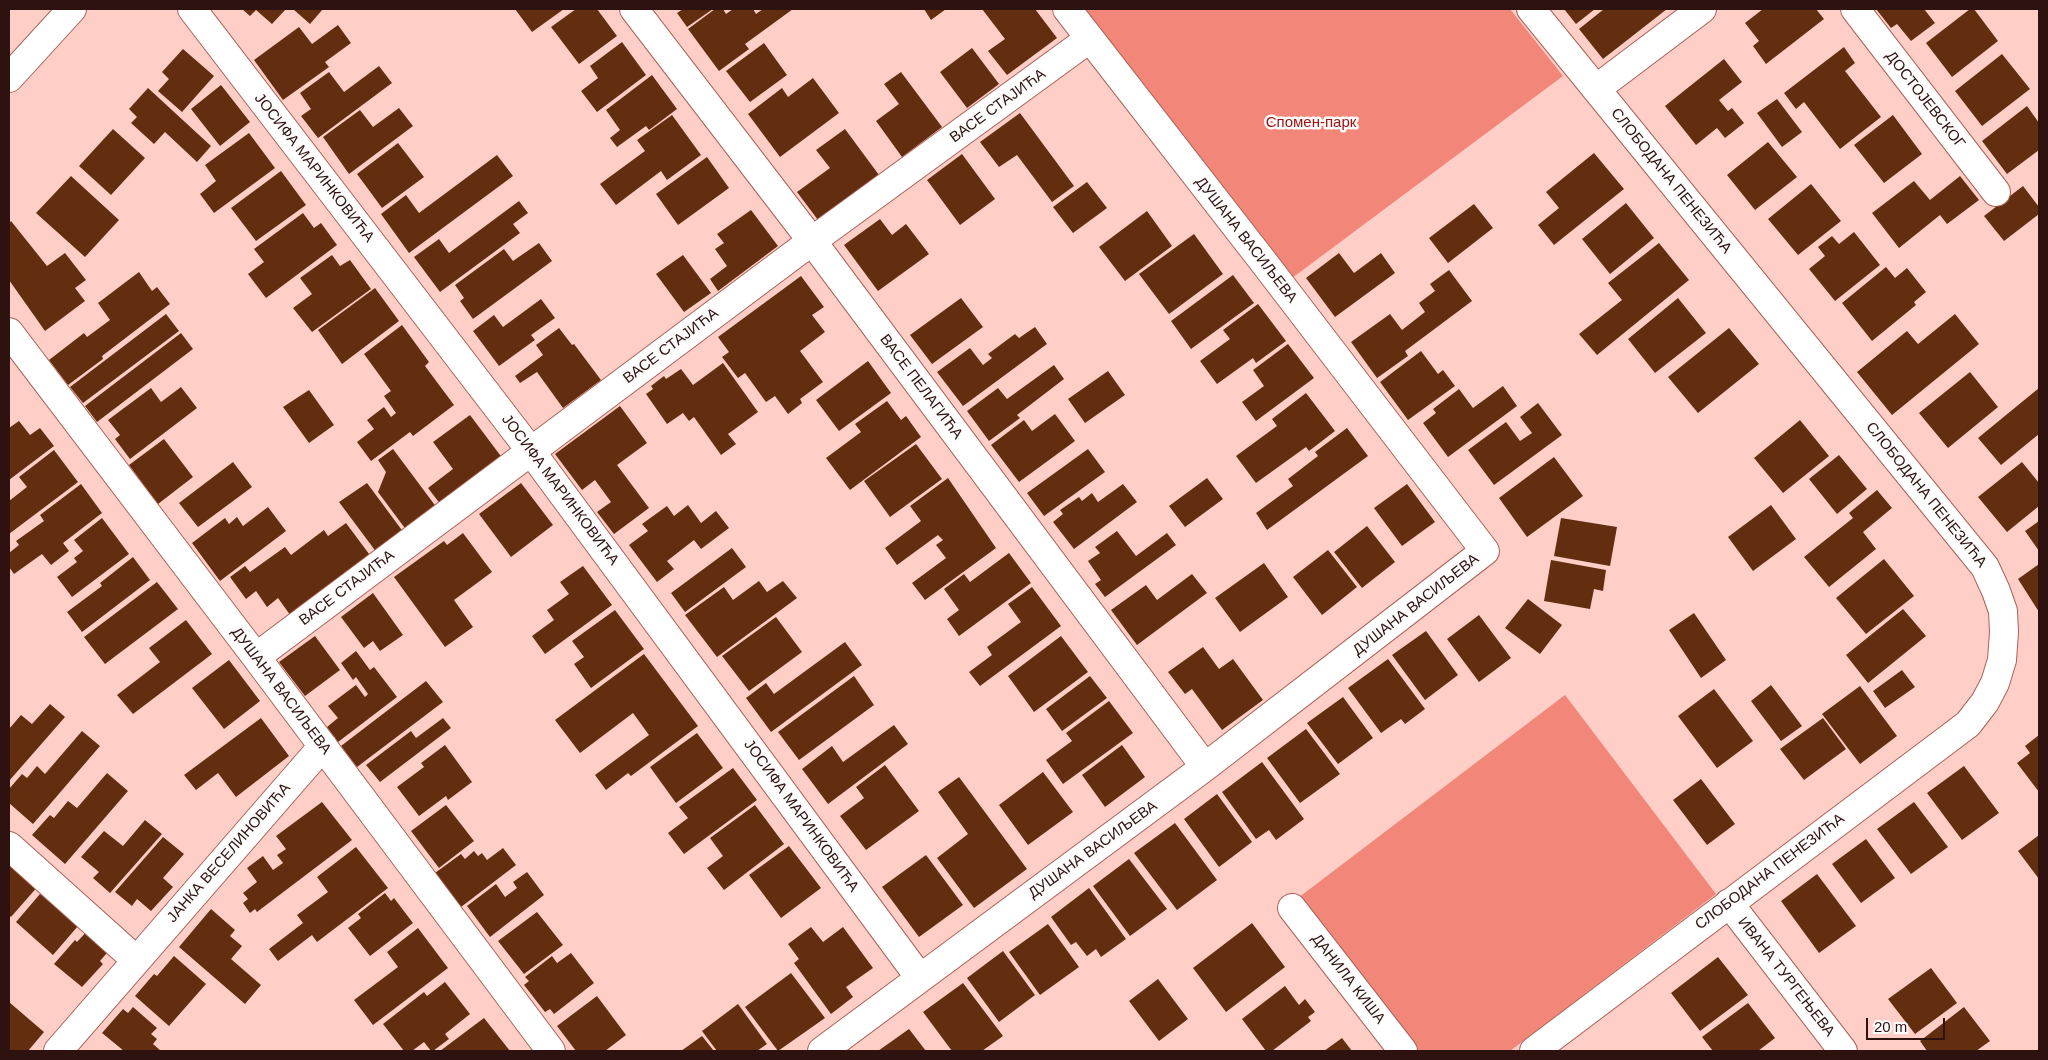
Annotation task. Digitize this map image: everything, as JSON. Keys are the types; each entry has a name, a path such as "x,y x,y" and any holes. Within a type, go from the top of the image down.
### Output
{"street":[{"path":"9,78 72,9"},
{"name":"ЈОСИФА МАРИНКОВИЋА","path":"192,9 530,450 920,978"},
{"name":"ВАСЕ ПЕЛАГИЋА","path":"634,9 812,241 1205,767"},
{"name":"ДУШАНА ВАСИЉЕВА","path":"822,1051 1205,767 1485,552 1256,252 1067,9"},
{"name":"СЛОБОДАНА ПЕНЕЗИЋА","path":"1531,9 1985,567 2003,611 2004,632 2002,660 1995,683 1985,702 1968,724 1534,1051"},
{"path":"1596,89 1702,9"},
{"name":"ДОСТОЈЕВСКОГ","path":"1855,9 1996,192"},
{"name":"ВАСЕ СТАЈИЋА","path":"256,657 530,450 812,241 1090,39"},
{"name":"ДУШАНА ВАСИЉЕВА","path":"9,332 256,657 551,1051"},
{"name":"ЈАНКА ВЕСЕЛИНОВИЋА","path":"58,1051 323,746"},
{"path":"9,846 136,960"},
{"name":"ИВАНА ТУРГЕЊЕВА","path":"1729,903 1843,1051"},
{"name":"ДАНИЛА КИША","path":"1292,908 1403,1051"}],"green space":[{"name":"Спомен-парк","path":"1083,9 1510,9 1563,76 1288,281"},
{"path":"1565,695 1716,894 1510,1051 1415,1051 1298,898"}],"building":[{"path":"242,9 286,9 272,24 256,10 250,16"},
{"path":"293,9 323,9 310,24"},
{"path":"515,9 564,9 532,32"},
{"path":"576,9 597,9 617,36 579,64 551,27"},
{"path":"683,9 713,9 687,27 677,13"},
{"path":"715,9 723,9 726,14 733,9 753,9 756,14 763,9 793,9 745,44 749,49 719,71 688,29"},
{"path":"924,9 946,9 931,20"},
{"path":"982,9 1035,9 1057,38 1007,75 988,51 1005,39"},
{"path":"1564,9 1595,9 1576,24"},
{"path":"1604,9 1667,9 1603,59 1579,29"},
{"path":"1763,9 1816,9 1824,19 1766,64 1753,46 1759,41 1745,23"},
{"path":"1876,9 1924,9 1935,23 1911,41 1897,24 1891,28"},
{"path":"1970,9 1974,9 1998,41 1952,77 1926,43"},
{"path":"338,25 351,43 325,62 329,67 283,100 254,60 299,27 312,44"},
{"path":"622,42 646,75 597,112 581,91 598,78 590,66"},
{"path":"764,43 787,75 750,102 726,71"},
{"path":"1844,47 1855,63 1845,71 1881,117 1840,149 1804,102 1796,109 1784,93"},
{"path":"972,48 999,84 967,108 940,72"},
{"path":"183,49 214,76 182,112 158,91 169,79 162,72"},
{"path":"2002,54 2030,89 1982,126 1955,91"},
{"path":"1724,59 1742,82 1719,100 1728,111 1732,108 1744,123 1725,138 1717,128 1696,145 1665,106"},
{"path":"379,66 392,83 318,138 301,116 311,109 300,93 329,72 344,92"},
{"path":"901,72 942,127 902,157 876,121 899,104 884,84"},
{"path":"652,75 677,109 649,130 646,126 617,147 610,138 620,130 606,110"},
{"path":"813,78 839,113 780,157 748,114 782,88 788,97"},
{"path":"221,85 250,122 220,146 191,109"},
{"path":"148,88 211,146 197,162 165,132 154,144 131,123 137,117 129,109"},
{"path":"1777,99 1802,132 1782,147 1757,113"},
{"path":"2027,106 2039,123 2039,150 2007,174 1982,141"},
{"path":"399,108 413,126 349,174 323,137 360,110 373,127"},
{"path":"1020,113 1074,186 1052,202 1017,155 999,167 980,142"},
{"path":"672,115 701,155 667,180 661,171 616,205 600,184 645,151 637,140"},
{"path":"1893,115 1922,154 1884,183 1854,145"},
{"path":"113,129 145,158 111,195 79,166"},
{"path":"845,129 879,175 818,220 797,192 830,168 816,150"},
{"path":"249,133 275,168 214,213 200,194 216,181 205,165"},
{"path":"1768,142 1797,177 1755,210 1727,175"},
{"path":"398,143 424,177 382,208 357,174"},
{"path":"1594,153 1624,189 1554,245 1538,225 1559,208 1546,192"},
{"path":"962,154 995,199 960,225 927,180"},
{"path":"497,155 513,176 409,253 381,214 406,195 419,213"},
{"path":"707,157 729,188 678,225 656,194"},
{"path":"281,171 306,205 256,241 231,208"},
{"path":"71,176 119,220 85,257 36,213"},
{"path":"1960,176 1979,200 1947,224 1940,215 1899,248 1872,213 1914,181 1930,200"},
{"path":"1087,182 1107,208 1073,233 1053,207"},
{"path":"1811,184 1841,221 1798,255 1768,219"},
{"path":"2023,186 2039,207 2039,214 2004,241 1984,216"},
{"path":"519,201 528,213 513,224 520,233 440,292 414,257 439,239 449,253"},
{"path":"1626,203 1654,238 1610,274 1582,239"},
{"path":"1474,204 1493,228 1448,263 1429,238"},
{"path":"751,210 778,246 718,291 710,279 727,266 715,249 724,243 717,234"},
{"path":"1147,211 1172,246 1125,281 1099,247"},
{"path":"303,213 314,228 321,223 337,245 266,298 248,274 264,262 254,249"},
{"path":"880,219 892,235 906,224 929,254 878,291 844,245"},
{"path":"11,221 47,266 65,253 86,280 75,288 85,301 45,331 9,280 9,224"},
{"path":"1854,232 1880,265 1835,301 1809,269 1825,256 1818,247 1832,236 1839,244"},
{"path":"1194,234 1223,274 1169,314 1139,274"},
{"path":"539,243 552,261 473,319 460,301 464,298 455,285 504,249 513,261"},
{"path":"1659,243 1689,280 1597,355 1579,334 1622,300 1608,283"},
{"path":"1339,253 1354,273 1381,253 1395,273 1335,317 1306,278"},
{"path":"332,255 340,266 350,260 371,289 312,332 293,308 312,294 300,278"},
{"path":"683,255 711,293 684,312 656,274"},
{"path":"1886,267 1895,278 1907,268 1926,292 1914,302 1916,305 1872,341 1842,303"},
{"path":"1449,270 1472,301 1405,351 1408,356 1377,378 1351,342 1390,314 1402,330 1425,312 1419,303 1435,291 1430,284"},
{"path":"139,272 152,291 157,287 170,304 102,356 103,359 68,385 49,360 84,333 87,337 110,320 98,303"},
{"path":"1233,275 1254,303 1191,349 1171,321"},
{"path":"801,276 824,307 812,315 825,332 800,351 823,382 800,399 802,403 788,414 775,396 766,402 745,373 738,378 722,357 729,352 718,337"},
{"path":"375,288 399,321 342,364 318,330"},
{"path":"961,298 983,327 932,364 910,335"},
{"path":"1678,298 1706,333 1655,373 1628,339"},
{"path":"541,299 555,318 531,335 535,340 499,366 473,331 494,315 503,327"},
{"path":"1258,304 1286,341 1256,363 1253,358 1217,384 1200,361 1230,339 1223,330"},
{"path":"166,314 179,331 83,403 70,387"},
{"path":"1955,314 1979,344 1892,415 1857,372 1907,331 1918,344"},
{"path":"402,325 429,362 425,366 454,405 413,436 410,432 371,461 357,442 374,429 367,420 384,407 391,417 396,413 384,396 391,391 364,354"},
{"path":"1035,327 1047,344 963,406 937,372 970,348 983,365 992,358 988,354 1015,334 1019,338"},
{"path":"559,328 572,345 574,344 601,380 563,408 537,372 520,383 515,376 543,355 536,345"},
{"path":"1729,328 1759,364 1698,413 1668,377"},
{"path":"181,333 193,349 97,422 85,406"},
{"path":"1288,344 1314,378 1256,421 1242,402 1264,386 1253,370"},
{"path":"1421,351 1438,374 1443,370 1455,386 1408,420 1380,382"},
{"path":"868,361 891,393 839,431 816,400"},
{"path":"723,363 758,412 728,434 736,444 721,455 694,417 689,421 683,413 667,424 646,394 653,389 651,386 664,376 666,379 681,369 693,385"},
{"path":"1054,365 1064,379 1017,415 1020,418 989,441 967,411 998,388 1007,399"},
{"path":"1108,371 1125,395 1085,423 1068,399"},
{"path":"1970,372 1998,407 1948,448 1919,413"},
{"path":"1503,386 1517,406 1448,457 1423,423 1436,413 1433,409 1459,389 1473,408"},
{"path":"181,387 197,408 130,459 115,439 120,435 108,420 151,388 161,402"},
{"path":"2039,388 2039,434 2001,465 1978,438"},
{"path":"309,390 334,425 309,443 283,407"},
{"path":"1306,393 1335,431 1309,451 1306,447 1256,483 1236,456 1277,426 1272,419"},
{"path":"887,401 901,420 906,416 921,437 850,490 826,458 861,432 855,424"},
{"path":"1538,403 1562,435 1494,485 1468,450 1506,422 1520,441 1532,433 1520,417"},
{"path":"620,406 647,443 617,465 649,508 614,534 597,512 611,502 595,480 582,490 555,454"},
{"path":"1055,414 1075,441 1019,482 991,445 1024,420 1032,431"},
{"path":"470,415 503,459 441,505 428,488 453,469 433,442"},
{"path":"1800,420 1829,456 1783,493 1754,458"},
{"path":"19,421 30,435 40,428 54,446 9,480 9,428"},
{"path":"1347,428 1368,456 1267,530 1256,513 1293,486 1288,479 1318,456 1315,452"},
{"path":"164,439 193,477 158,504 129,465"},
{"path":"916,444 942,479 890,517 864,481"},
{"path":"393,449 437,508 407,531 378,492 386,472 378,460"},
{"path":"1088,449 1105,472 1044,516 1027,493"},
{"path":"54,450 78,482 9,534 9,501 27,487 19,477"},
{"path":"1839,455 1867,489 1837,514 1809,479"},
{"path":"1554,457 1583,496 1527,537 1499,498"},
{"path":"233,462 252,487 198,527 179,503"},
{"path":"2022,462 2039,483 2039,506 2007,532 1978,497"},
{"path":"948,478 996,548 925,600 912,583 946,558 936,545 943,540 938,535 897,565 885,548 921,521 910,506"},
{"path":"1207,478 1223,499 1185,527 1169,506"},
{"path":"367,483 404,533 377,553 339,502"},
{"path":"521,483 553,525 511,557 479,514"},
{"path":"81,484 102,513 63,543 69,551 51,565 42,554 14,574 9,567 9,553 19,545 16,541 44,521 40,515"},
{"path":"1123,484 1137,502 1074,549 1053,522 1063,514 1060,510 1079,497 1082,501 1092,493 1098,502"},
{"path":"1407,484 1435,522 1402,546 1374,508"},
{"path":"1877,490 1892,508 1863,532 1876,549 1829,587 1804,557 1853,518 1849,513"},
{"path":"688,505 701,523 716,511 729,528 701,549 694,540 667,561 674,569 657,582 629,545 648,531 642,524 667,506 674,516"},
{"path":"1771,505 1796,539 1753,571 1728,537"},
{"path":"268,507 286,531 220,581 192,543 225,518 229,524 237,517 243,526"},
{"path":"102,518 129,554 72,597 57,577 77,562 74,558 83,551 74,540"},
{"path":"1561,518 1617,527 1610,566 1554,556"},
{"path":"2039,521 2039,551 2025,531"},
{"path":"346,523 375,562 293,619 278,598 267,607 256,591 246,599 230,577 245,566 250,572 285,547 291,555 324,530 328,536"},
{"path":"1367,526 1395,562 1362,588 1334,552"},
{"path":"1117,531 1136,556 1167,533 1176,545 1105,597 1095,584 1101,580 1088,561 1100,553 1095,547"},
{"path":"463,533 492,572 454,600 473,627 445,647 394,577 444,541 447,545"},
{"path":"732,548 746,567 685,612 671,593"},
{"path":"1328,550 1357,587 1322,615 1293,577"},
{"path":"1009,553 1031,583 959,636 947,619 959,610 944,589 964,574 970,582"},
{"path":"133,557 150,580 82,632 67,612 102,586 100,583"},
{"path":"1884,559 1914,596 1866,634 1836,598"},
{"path":"1551,560 1606,570 1603,591 1594,589 1590,609 1544,601"},
{"path":"1264,563 1288,597 1240,632 1215,598"},
{"path":"2039,564 2039,612 2018,579"},
{"path":"583,566 612,605 545,654 532,636 554,620 547,610 569,594 560,582"},
{"path":"1192,574 1207,593 1137,645 1111,610 1146,585 1157,600"},
{"path":"759,581 767,592 783,581 797,598 717,657 685,615 724,587 733,600"},
{"path":"157,582 178,609 105,664 84,637"},
{"path":"1032,587 1061,626 980,686 969,672 992,655 987,647 1021,622 1008,604"},
{"path":"373,593 403,635 380,651 373,641 364,648 341,617"},
{"path":"1528,599 1562,625 1540,654 1505,628"},
{"path":"1903,609 1926,636 1868,683 1846,655"},
{"path":"615,610 644,649 591,688 574,664 584,657 572,641"},
{"path":"1694,613 1726,660 1701,678 1669,630"},
{"path":"1479,615 1511,658 1479,682 1447,639"},
{"path":"776,617 802,652 749,691 722,656"},
{"path":"186,620 212,654 133,714 117,695 160,662 149,648"},
{"path":"1426,631 1458,675 1425,700 1392,655"},
{"path":"315,636 340,670 305,696 279,662"},
{"path":"1061,636 1088,672 1034,712 1008,676"},
{"path":"845,642 862,665 771,732 746,698 766,683 774,694"},
{"path":"1203,647 1219,669 1233,659 1263,700 1222,730 1192,689 1185,694 1168,672"},
{"path":"356,651 370,670 374,667 397,697 338,742 327,727 338,718 328,706 356,685 365,697 368,694 356,677 353,680 341,663"},
{"path":"644,654 698,726 631,776 628,773 606,790 595,775 649,735 633,713 580,753 555,720"},
{"path":"1388,659 1425,709 1405,724 1401,719 1381,733 1348,688"},
{"path":"229,660 260,701 224,729 192,688"},
{"path":"1902,670 1915,687 1885,708 1873,691"},
{"path":"854,676 874,705 799,760 778,732"},
{"path":"1090,676 1107,698 1062,731 1046,709"},
{"path":"426,681 443,702 357,767 341,746"},
{"path":"1771,685 1802,726 1781,741 1751,701"},
{"path":"1860,686 1897,736 1860,764 1822,714"},
{"path":"1714,689 1753,741 1717,768 1678,716"},
{"path":"1343,697 1373,738 1338,764 1307,723"},
{"path":"1109,701 1133,733 1063,784 1046,760 1072,741 1066,733"},
{"path":"50,704 65,717 9,781 9,729 21,715 32,724"},
{"path":"261,718 289,756 236,797 218,773 196,790 184,775"},
{"path":"443,718 451,728 380,782 366,765 411,731 416,738"},
{"path":"1823,718 1846,749 1804,780 1780,749"},
{"path":"894,725 908,744 828,804 802,769 832,746 843,762"},
{"path":"1306,729 1340,774 1300,803 1267,758"},
{"path":"82,731 100,746 33,824 9,803 9,789 22,774 27,778 37,766 45,774"},
{"path":"697,733 723,768 676,803 650,767"},
{"path":"2039,735 2039,792 2017,763 2030,753 2025,746"},
{"path":"445,745 472,782 448,800 446,796 419,816 397,787 424,767 421,763"},
{"path":"1122,745 1145,777 1105,807 1082,775"},
{"path":"1262,762 1304,819 1276,840 1269,830 1256,839 1222,792"},
{"path":"885,765 919,811 866,850 840,816 864,798 856,787"},
{"path":"1964,766 1999,813 1962,840 1927,793"},
{"path":"733,768 757,800 684,854 668,833 688,818 679,807"},
{"path":"1043,772 1073,812 1028,845 999,805"},
{"path":"107,773 128,791 65,864 32,835 50,815 54,818 68,801 77,808"},
{"path":"959,777 1027,869 974,908 937,858 968,834 938,792"},
{"path":"1701,779 1735,824 1707,845 1673,800"},
{"path":"1217,794 1252,842 1219,867 1184,819"},
{"path":"322,802 352,840 257,912 255,909 250,913 243,903 248,899 243,893 257,882 247,868 263,856 273,870 283,863 277,855 286,849 276,836"},
{"path":"1914,802 1948,847 1911,874 1877,829"},
{"path":"446,805 474,841 439,868 411,831"},
{"path":"755,805 784,844 724,890 707,868 723,856 710,838"},
{"path":"145,820 162,834 110,893 93,878 99,872 81,857 104,831 123,846"},
{"path":"1175,823 1217,880 1177,910 1134,853"},
{"path":"2039,835 2039,879 2018,851"},
{"path":"163,837 184,854 163,878 173,887 151,911 137,899 132,906 115,892"},
{"path":"1866,839 1895,878 1861,903 1832,864"},
{"path":"789,846 821,888 781,918 749,875"},
{"path":"356,847 388,888 317,942 312,935 278,961 269,949 303,923 297,915 328,892 317,877"},
{"path":"503,848 516,865 461,907 435,873 461,854 465,859 474,851 478,856 482,853 487,860"},
{"path":"926,855 963,905 919,937 882,887"},
{"path":"9,859 39,885 11,917 9,915"},
{"path":"1129,859 1167,909 1130,936 1093,886"},
{"path":"527,872 544,895 490,937 467,906 496,884 505,897 517,888 513,882"},
{"path":"1817,874 1856,926 1819,953 1781,901"},
{"path":"1089,888 1126,939 1101,957 1096,949 1087,956 1076,942 1071,945 1051,917"},
{"path":"385,893 391,901 394,898 413,923 370,956 348,928 361,918 358,914"},
{"path":"40,894 78,926 53,955 16,922"},
{"path":"211,909 235,930 230,936 242,946 231,959 261,985 245,1004 179,947"},
{"path":"537,912 563,945 524,974 498,941"},
{"path":"1252,923 1285,967 1226,1012 1193,968"},
{"path":"1048,924 1079,967 1040,995 1009,952"},
{"path":"811,927 823,942 843,927 873,968 846,987 853,997 831,1014 794,963 799,959 788,944"},
{"path":"90,928 112,947 100,961 103,964 82,987 54,964 75,940 77,942"},
{"path":"418,928 448,968 373,1025 354,1000 398,967 387,952"},
{"path":"1003,951 1035,995 999,1022 967,978"},
{"path":"571,953 594,983 554,1014 550,1009 545,1012 524,985 529,981 525,977 552,956 557,963"},
{"path":"174,956 206,984 169,1026 135,996 154,974 157,976"},
{"path":"1718,957 1748,995 1700,1031 1671,993"},
{"path":"1931,968 1957,1003 1915,1034 1888,999"},
{"path":"791,973 825,1018 778,1051 745,1007"},
{"path":"1158,979 1188,1019 1159,1041 1129,1001"},
{"path":"445,982 470,1014 445,1034 449,1039 433,1051 424,1042 412,1051 404,1051 383,1024 424,992 427,996"},
{"path":"963,983 1003,1036 982,1051 952,1051 923,1012"},
{"path":"1285,986 1299,1005 1305,999 1315,1012 1308,1017 1311,1021 1272,1051 1266,1051 1242,1019"},
{"path":"597,996 626,1035 605,1051 576,1051 557,1026"},
{"path":"9,1002 44,1032 28,1051 9,1051"},
{"path":"1748,1003 1775,1038 1758,1051 1713,1051 1702,1037"},
{"path":"738,1004 767,1044 757,1051 717,1051 702,1031"},
{"path":"133,1007 157,1028 151,1034 157,1039 153,1044 161,1051 124,1051 102,1033 123,1009 128,1013"},
{"path":"1964,1007 1990,1041 1976,1051 1927,1051 1920,1041"},
{"path":"484,1018 510,1051 440,1051"},
{"path":"909,1029 926,1051 878,1051"},
{"path":"702,1036 714,1051 681,1051"},
{"path":"1342,1038 1352,1051 1324,1051"}]}
